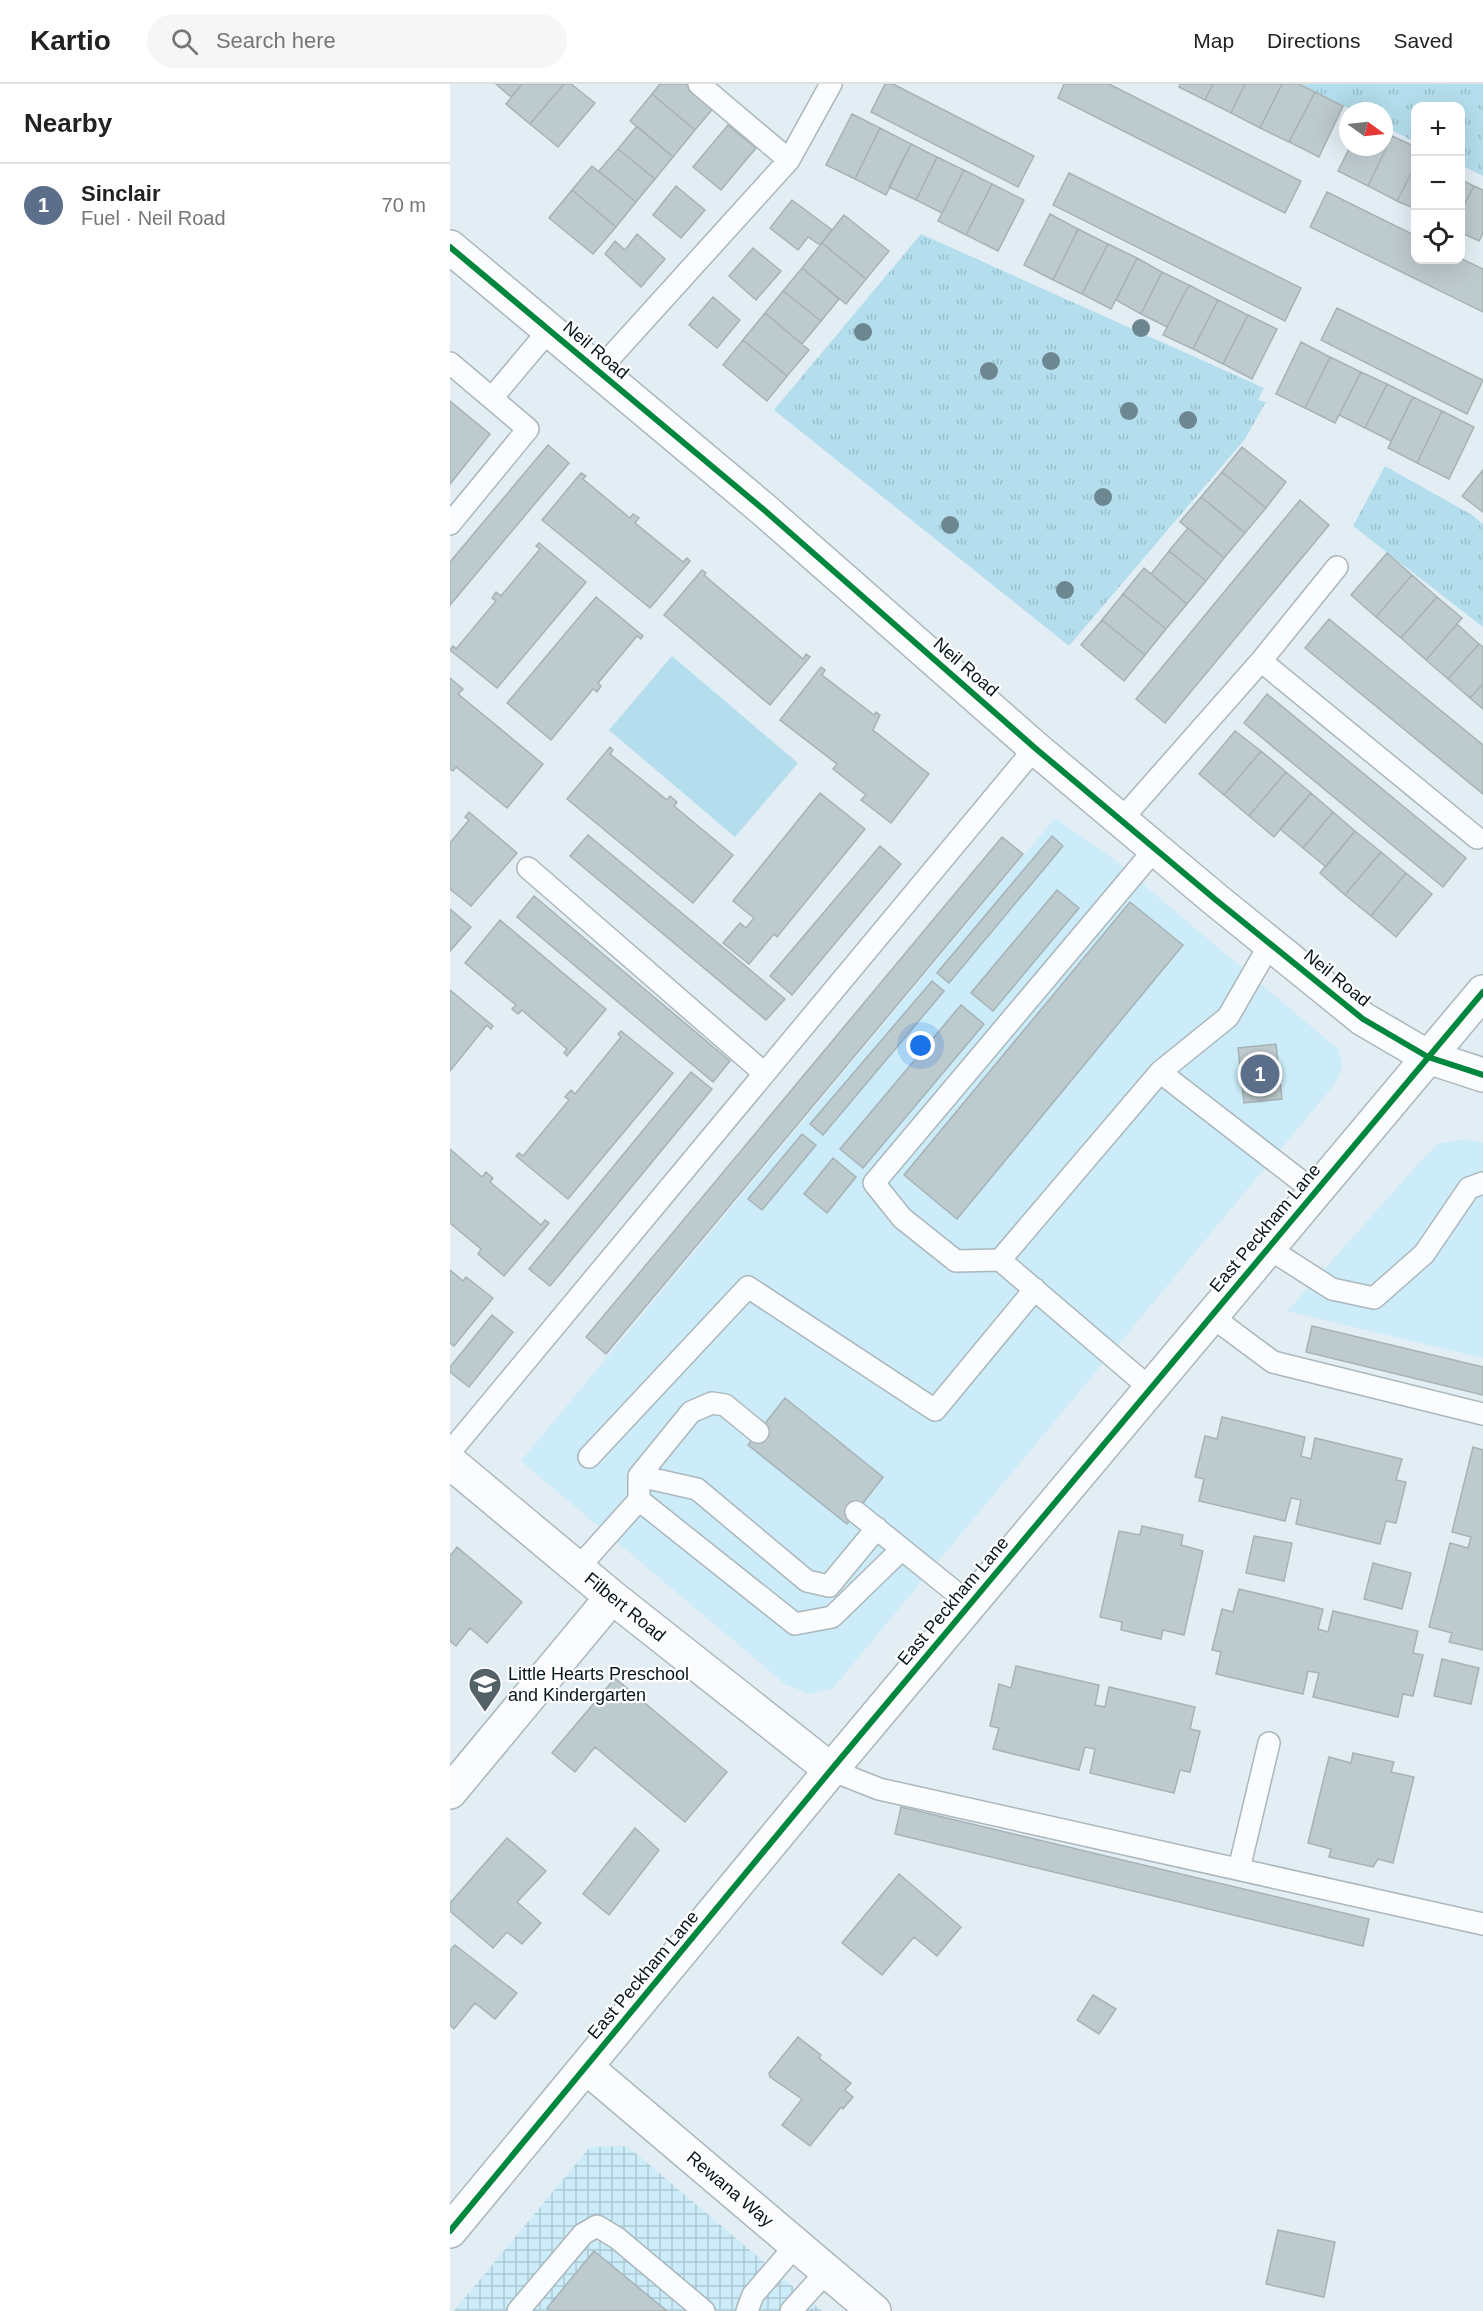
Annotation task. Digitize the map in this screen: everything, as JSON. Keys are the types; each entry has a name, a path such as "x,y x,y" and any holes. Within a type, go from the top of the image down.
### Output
{"street":[{"name":"Neil Road","path":"450,247 764,508 1035,748 1270,944 1363,1018 1428,1057 1483,1075"},
{"name":"East Peckham Lane","path":"450,2231 831,1770 1483,992"},
{"name":"Filbert Road","path":"450,1462 612,1597 831,1770"},
{"path":"450,1792 612,1597"},
{"name":"Rewana Way","path":"586,2067 874,2311"}],"lane":[{"path":"699,84 789,160"},
{"path":"598,371 789,160 831,84"},
{"path":"492,398 549,330"},
{"path":"450,363 528,429 450,524"},
{"path":"1121,820 1261,661 1337,567"},
{"path":"1261,661 1477,838"},
{"path":"450,1452 1035,748"},
{"path":"1151,1389 1000,1260 956,1260 902,1218 874,1183 1155,849"},
{"path":"528,868 764,1073"},
{"path":"1000,1260 1160,1072 1228,1017 1270,944"},
{"path":"1160,1072 1315,1192"},
{"path":"1268,1248 1332,1289 1374,1298 1424,1254 1469,1188 1483,1183"},
{"path":"590,1457 748,1287 934,1410 1035,1290"},
{"path":"1211,1316 1273,1362 1483,1414"},
{"path":"578,1568 639,1500 639,1476 691,1412 712,1403 725,1405 758,1432"},
{"path":"639,1476 697,1489 807,1581 829,1586 877,1528"},
{"path":"639,1500 795,1624 832,1617 902,1549"},
{"path":"856,1512 970,1604"},
{"path":"1239,1869 1269,1743"},
{"path":"831,1770 879,1789 1483,1924"},
{"path":"518,2311 583,2234 597,2226 617,2238 704,2311"},
{"path":"747,2311 753,2295 796,2245"},
{"path":"791,2311 827,2271"}],"shaded area":[{"path":"1055,818 1110,856 1338,1049 1343,1066 1334,1085 833,1688 809,1694 785,1684 521,1461"},
{"path":"1465,1139 1483,1143 1483,1358 1287,1311 1428,1153 1438,1144"},
{"path":"627,2146 822,2311 454,2311 590,2147"}],"green space":[{"path":"1301,84 1483,84 1483,176 1465,167 1465,102 1411,102 1411,140 1393,131 1393,102 1339,103"},
{"path":"921,234 1264,388 1258,400 1266,402 1245,439 1069,646 774,410"},
{"path":"1385,466 1472,515 1483,524 1483,627 1353,526"},
{"path":"672,656 798,763 735,837 609,730"}],"building":[{"path":"496,84 522,84 511,97"},
{"path":"522,84 564,84 530,124 506,104"},
{"path":"564,84 571,84 595,103 558,147 530,124"},
{"path":"660,84 690,84 716,105 695,130 652,94"},
{"path":"885,84 893,84 1034,156 1018,187 871,112"},
{"path":"1064,84 1109,84 1301,181 1285,213 1058,98"},
{"path":"1180,84 1213,84 1205,100 1179,87"},
{"path":"1213,84 1245,84 1231,113 1205,100"},
{"path":"1245,84 1282,84 1260,128 1231,113"},
{"path":"1282,84 1299,84 1315,92 1289,142 1260,128"},
{"path":"1315,92 1339,104 1339,114 1319,157 1289,142"},
{"path":"652,94 695,130 673,157 630,121"},
{"path":"852,114 880,128 855,179 826,165"},
{"path":"728,125 756,148 721,190 693,167"},
{"path":"637,126 673,157 655,179 618,149"},
{"path":"880,128 911,144 886,195 855,179"},
{"path":"1393,136 1411,145 1411,174 1397,201 1368,186 1382,156 1393,156"},
{"path":"911,144 937,157 916,200 889,187"},
{"path":"618,149 655,179 636,202 599,171"},
{"path":"1346,156 1382,156 1368,186 1338,171"},
{"path":"937,157 964,170 942,213 916,200"},
{"path":"592,166 636,202 616,227 572,190"},
{"path":"964,170 992,184 966,235 938,221"},
{"path":"1069,173 1301,288 1285,321 1053,205"},
{"path":"1411,174 1411,207 1397,201"},
{"path":"1465,182 1474,186 1465,203"},
{"path":"992,184 1024,200 998,251 966,235"},
{"path":"676,186 705,210 681,238 653,215"},
{"path":"1474,186 1483,190 1483,233 1479,241 1465,234 1465,203"},
{"path":"572,190 616,227 593,254 549,218"},
{"path":"1327,192 1411,234 1411,264 1465,264 1465,260 1483,269 1483,312 1310,227"},
{"path":"792,200 832,230 820,245 808,237 798,250 770,228"},
{"path":"1050,214 1078,229 1053,280 1024,265"},
{"path":"844,215 889,251 866,279 822,243"},
{"path":"1078,229 1108,244 1082,294 1053,280"},
{"path":"637,234 665,259 641,287 605,254 615,241 625,250"},
{"path":"822,243 866,279 846,304 802,268"},
{"path":"1108,244 1137,258 1111,309 1082,294"},
{"path":"753,248 781,271 756,300 729,276"},
{"path":"1137,258 1162,272 1141,314 1116,300"},
{"path":"802,268 839,299 821,321 783,291"},
{"path":"1162,272 1189,285 1167,327 1141,314"},
{"path":"1189,285 1218,300 1193,349 1163,335"},
{"path":"783,291 821,321 802,344 765,313"},
{"path":"713,297 740,320 717,348 689,325"},
{"path":"1218,300 1248,315 1223,364 1193,349"},
{"path":"1337,308 1483,380 1467,414 1321,340"},
{"path":"765,313 809,350 787,376 743,340"},
{"path":"1248,315 1277,329 1252,379 1223,364"},
{"path":"743,340 787,376 767,401 723,365"},
{"path":"1301,342 1330,357 1305,408 1276,394"},
{"path":"1330,357 1361,372 1335,423 1305,408"},
{"path":"1361,372 1387,384 1365,428 1339,415"},
{"path":"1387,384 1413,397 1391,441 1365,428"},
{"path":"1413,397 1442,411 1417,463 1388,448"},
{"path":"450,401 490,434 450,484"},
{"path":"1442,411 1474,427 1449,479 1417,463"},
{"path":"548,445 569,463 450,605 450,562"},
{"path":"1242,447 1286,482 1266,508 1222,472"},
{"path":"1483,470 1483,512 1462,496"},
{"path":"1222,472 1266,508 1245,533 1201,497"},
{"path":"581,473 586,476 583,479 630,518 633,514 639,518 635,523 683,562 687,558 690,561 650,608 542,520"},
{"path":"1201,497 1245,533 1224,558 1180,522"},
{"path":"1300,500 1329,525 1165,723 1136,699"},
{"path":"1188,528 1224,558 1206,581 1169,551"},
{"path":"539,543 586,582 497,688 450,650 453,646 456,649 496,601 492,598 496,592 501,596 540,549 536,546"},
{"path":"1169,551 1206,581 1187,604 1151,574"},
{"path":"1387,553 1412,575 1376,617 1351,595"},
{"path":"1144,568 1187,604 1166,629 1123,594"},
{"path":"702,570 706,573 704,575 803,659 806,654 810,657 770,705 664,615"},
{"path":"1412,575 1437,597 1401,638 1376,617"},
{"path":"1123,594 1166,629 1145,655 1102,620"},
{"path":"596,597 643,636 641,639 637,636 598,683 601,686 597,692 593,689 551,740 507,703"},
{"path":"1437,597 1462,618 1426,660 1401,638"},
{"path":"1329,619 1483,745 1483,794 1305,648"},
{"path":"1102,620 1145,655 1124,681 1081,645"},
{"path":"1457,624 1479,644 1448,679 1426,660"},
{"path":"1479,644 1483,647 1483,684 1470,698 1448,679"},
{"path":"821,667 825,670 822,675 874,715 876,712 880,715 873,730 929,774 891,823 861,800 866,795 833,769 837,764 780,720"},
{"path":"450,678 463,689 458,694 543,764 507,808 456,767 453,771 450,769"},
{"path":"1483,684 1483,709 1470,698"},
{"path":"1267,694 1466,858 1443,887 1244,723"},
{"path":"1235,731 1261,751 1224,795 1199,774"},
{"path":"610,747 613,750 610,754 667,800 670,796 677,802 674,806 733,855 693,903 567,799"},
{"path":"1261,751 1286,772 1249,816 1224,795"},
{"path":"1286,772 1311,793 1274,837 1249,816"},
{"path":"820,793 865,829 777,937 774,934 749,964 723,943 740,923 746,928 754,918 733,901"},
{"path":"1311,793 1333,812 1303,848 1280,829"},
{"path":"469,812 517,853 471,906 450,889 450,843 469,820 465,817"},
{"path":"1333,812 1355,831 1326,867 1303,848"},
{"path":"1355,831 1381,852 1345,895 1320,873"},
{"path":"588,835 785,999 766,1020 570,856"},
{"path":"1052,836 1063,846 949,983 937,973"},
{"path":"1002,837 1023,854 606,1354 586,1337"},
{"path":"880,846 901,864 792,995 770,976"},
{"path":"1381,852 1406,873 1371,916 1345,895"},
{"path":"1406,873 1432,894 1396,937 1371,916"},
{"path":"1057,890 1079,908 993,1011 971,993"},
{"path":"534,896 730,1061 713,1082 517,917"},
{"path":"1130,902 1183,945 957,1219 904,1175"},
{"path":"450,909 471,927 450,951"},
{"path":"500,920 606,1009 567,1056 564,1053 567,1049 522,1010 518,1014 512,1009 516,1005 465,963"},
{"path":"932,981 944,991 823,1135 810,1124"},
{"path":"450,990 493,1026 491,1029 487,1025 450,1071"},
{"path":"961,1005 984,1024 863,1168 840,1149"},
{"path":"621,1031 673,1073 568,1199 516,1156 519,1153 523,1156 569,1100 565,1097 571,1090 575,1094 621,1037 618,1034"},
{"path":"1276,1044 1282,1099 1244,1103 1238,1048"},
{"path":"691,1072 712,1089 550,1286 529,1269"},
{"path":"802,1134 816,1145 762,1210 748,1199"},
{"path":"450,1149 482,1177 486,1172 493,1178 490,1182 541,1225 545,1220 549,1223 504,1276 478,1254 481,1249 450,1223"},
{"path":"833,1158 856,1177 827,1213 804,1194"},
{"path":"450,1270 463,1281 466,1277 493,1298 454,1346 450,1343"},
{"path":"492,1315 513,1332 469,1387 450,1372 450,1367"},
{"path":"1312,1326 1483,1367 1483,1395 1306,1352"},
{"path":"785,1398 883,1477 847,1524 748,1445"},
{"path":"1222,1417 1305,1437 1301,1456 1311,1459 1315,1438 1402,1459 1396,1480 1406,1482 1396,1523 1386,1521 1380,1544 1296,1524 1301,1500 1291,1498 1285,1521 1199,1501 1204,1479 1195,1477 1205,1436 1217,1439"},
{"path":"1473,1447 1483,1450 1483,1650 1449,1642 1452,1633 1429,1627 1450,1543 1468,1548 1471,1537 1452,1532"},
{"path":"1142,1526 1183,1535 1181,1545 1203,1551 1184,1635 1163,1630 1161,1639 1121,1630 1122,1622 1100,1617 1119,1531 1140,1535"},
{"path":"1254,1536 1292,1543 1284,1581 1246,1573"},
{"path":"457,1547 522,1602 487,1643 470,1628 456,1646 450,1641 450,1556"},
{"path":"1373,1563 1411,1573 1402,1609 1364,1599"},
{"path":"1239,1589 1323,1609 1318,1629 1328,1632 1333,1611 1418,1631 1413,1653 1423,1655 1413,1696 1403,1694 1398,1717 1313,1697 1319,1673 1308,1671 1303,1694 1216,1674 1221,1652 1212,1650 1222,1609 1233,1612"},
{"path":"1442,1659 1479,1668 1471,1704 1434,1696"},
{"path":"1016,1666 1099,1685 1095,1705 1105,1707 1109,1687 1195,1707 1190,1729 1200,1731 1190,1772 1180,1770 1174,1793 1090,1773 1095,1749 1085,1747 1079,1770 993,1749 999,1728 990,1726 999,1684 1011,1688"},
{"path":"615,1678 727,1772 685,1822 595,1747 575,1772 552,1753"},
{"path":"1353,1753 1394,1762 1391,1772 1414,1777 1393,1863 1378,1859 1373,1867 1329,1857 1331,1849 1308,1843 1329,1757 1351,1763"},
{"path":"901,1807 1369,1919 1363,1946 895,1834"},
{"path":"635,1828 659,1850 609,1915 583,1894"},
{"path":"507,1838 546,1871 517,1902 541,1923 522,1944 507,1932 493,1948 450,1911 450,1903"},
{"path":"899,1874 961,1927 937,1956 914,1937 882,1975 842,1943"},
{"path":"455,1945 517,1993 495,2019 475,2003 454,2029 450,2025 450,1950"},
{"path":"1093,1995 1116,2009 1099,2034 1077,2020"},
{"path":"798,2037 821,2055 819,2058 851,2083 845,2090 853,2097 843,2109 841,2107 810,2146 782,2125 802,2099 770,2077 769,2073"},
{"path":"1278,2230 1335,2242 1324,2297 1266,2284"},
{"path":"594,2251 667,2311 551,2311 547,2308"}],"cycle path":[{"path":"450,247 763,509 1035,748 1216,900 1363,1019 1428,1057 1483,1075"},
{"path":"450,2231 831,1770 1483,992"}],"place":[{"name":"Sinclair","path":"1260,1074"},
{"name":"Little Hearts Preschool and Kindergarten","path":"485,1713"}]}
